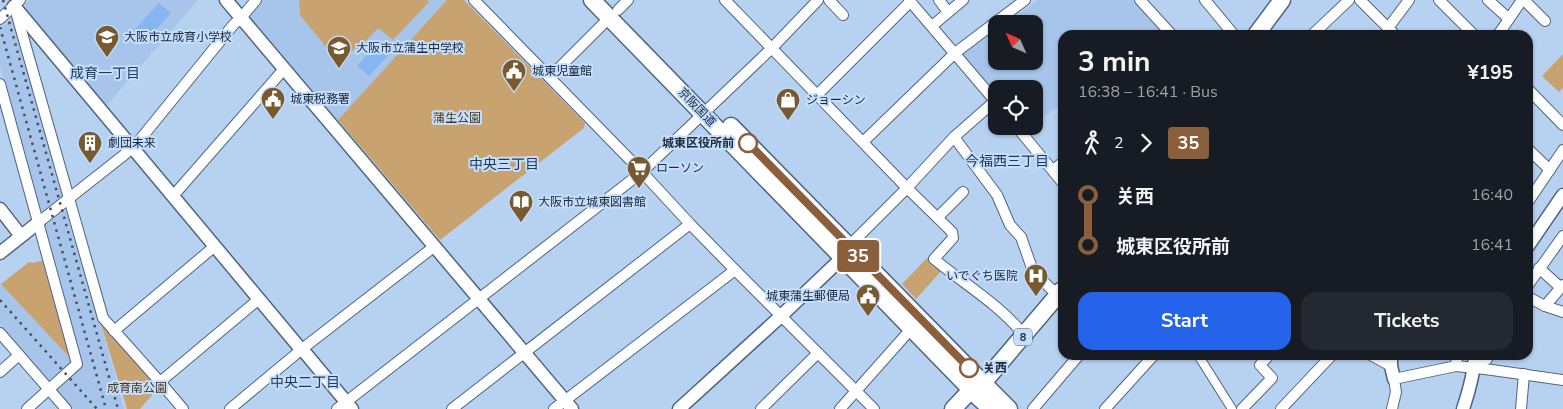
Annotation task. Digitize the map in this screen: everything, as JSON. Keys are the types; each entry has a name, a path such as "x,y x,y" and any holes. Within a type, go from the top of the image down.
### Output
{"main road":[{"name":"京阪国道","path":"592,0 616,7 707,109 846,251 975,395"},
{"path":"1260,30 1282,0"},
{"name":"京阪国道","path":"846,251 911,329 975,395"},
{"name":"8","path":"975,395 1058,296"},
{"path":"953,409 975,395"},
{"path":"975,395 991,409"},
{"path":"975,395 1009,409"}],"street":[{"path":"226,0 569,405"},
{"path":"0,253 132,148 256,0"},
{"path":"474,0 642,172 690,224 874,409"},
{"path":"725,0 952,232 953,238 934,259 1014,322 1024,335"},
{"path":"17,2 132,148 302,349 345,406 479,298 642,172 772,48 818,0"},
{"path":"829,0 844,15"},
{"path":"939,0 948,12"},
{"path":"932,26 963,0"},
{"path":"863,142 956,53 1025,0"},
{"path":"1140,0 1167,30"},
{"path":"1205,0 1230,30"},
{"path":"1317,30 1349,0"},
{"path":"1360,0 1390,30"},
{"path":"1393,30 1410,0"},
{"path":"1439,0 1469,30"},
{"path":"1488,0 1509,19"},
{"path":"1501,30 1523,0 1545,20"},
{"path":"817,95 910,1 988,91"},
{"path":"0,19 17,2"},
{"path":"17,2 18,18 103,318 183,409"},
{"path":"550,77 616,7"},
{"path":"173,196 284,69"},
{"path":"0,84 77,364 27,409"},
{"path":"1533,94 1563,125"},
{"path":"679,409 781,316 907,188 954,137 988,108"},
{"path":"1024,135 1058,177"},
{"path":"954,137 997,195 1010,225 1021,237 1033,271 1051,289 1058,290"},
{"path":"1533,195 1563,150"},
{"path":"1533,155 1550,170"},
{"path":"1053,170 1058,166"},
{"path":"938,217 963,192"},
{"path":"1533,239 1563,195"},
{"path":"0,209 21,236"},
{"path":"452,409 690,224"},
{"path":"1533,277 1563,236"},
{"path":"114,331 215,246"},
{"path":"230,409 302,349 435,246"},
{"path":"1539,268 1562,286 1545,306"},
{"path":"554,409 569,405 735,270"},
{"path":"160,382 259,299"},
{"path":"1533,300 1563,312"},
{"path":"840,409 911,329"},
{"path":"0,333 66,409"},
{"path":"761,409 818,353"},
{"path":"0,372 19,355"},
{"path":"1033,409 1075,360"},
{"path":"1105,409 1149,360"},
{"path":"1201,360 1232,409"},
{"path":"1242,409 1272,378 1260,365 1264,360"},
{"path":"1281,409 1328,360"},
{"path":"1380,360 1392,367 1456,366 1474,361 1524,374 1563,380"},
{"path":"1456,366 1457,360"},
{"path":"1463,409 1474,361"},
{"path":"1392,367 1396,392 1392,409"},
{"path":"1521,409 1524,374"}],"shaded area":[{"name":"大阪市立成育小学校","path":"30,0 198,0 106,106 25,10 25,4"},
{"name":"大阪市立蒲生中学校","path":"263,0 447,0 338,120 252,19 251,14"},
{"path":"1038,0 1133,0 1162,30 1058,30 1058,107 1043,118 1043,80 988,80 988,85 962,54 988,36 988,70 1043,70 1043,15 1017,15"},
{"path":"159,3 171,13 147,40 135,29"},
{"path":"11,19 14,20 64,192 62,198 43,213 40,210 0,66 0,29"},
{"path":"380,40 392,51 369,76 357,66"},
{"path":"65,210 66,212 69,211 124,409 73,409 58,392 59,387 83,364 46,231 46,225"},
{"path":"0,283 73,361 53,381 47,380 0,325"}],"green space":[{"path":"299,0 427,0 429,2 393,40 378,28 340,64 300,15"},
{"name":"蒲生公園","path":"447,0 464,0 585,123 584,128 440,240 338,120"},
{"path":"1563,54 1563,88 1559,92 1542,76"},
{"path":"927,258 943,269 916,299 902,284"},
{"path":"44,260 73,361 1,284 29,262 33,263"},
{"name":"成育南公園","path":"100,321 158,388 140,409 127,409"}],"railway":[{"path":"3,0 118,409"},
{"path":"0,27 106,409"},
{"path":"0,300 97,409"}],"bus line":[{"name":"35","path":"748,143 969,368"}],"place":[{"name":"大阪市立成育小学校","path":"107,58"},
{"name":"大阪市立蒲生中学校","path":"339,69"},
{"name":"城東児童館","path":"514,92"},
{"name":"城東税務署","path":"273,120"},
{"name":"ジョーシン","path":"788,121"},
{"name":"城東区役所前","path":"748,143"},
{"name":"劇団未来","path":"90,164"},
{"name":"ローソン","path":"639,189"},
{"name":"大阪市立城東図書館","path":"521,223"},
{"name":"いでぐち医院","path":"1036,297"},
{"name":"城東蒲生郵便局","path":"868,317"},
{"name":"关西","path":"969,368"}],"district":[{"name":"成育一丁目","path":"105,73"},
{"name":"今福西三丁目","path":"1007,161"},
{"name":"中央三丁目","path":"504,164"},
{"name":"中央二丁目","path":"305,382"}]}
